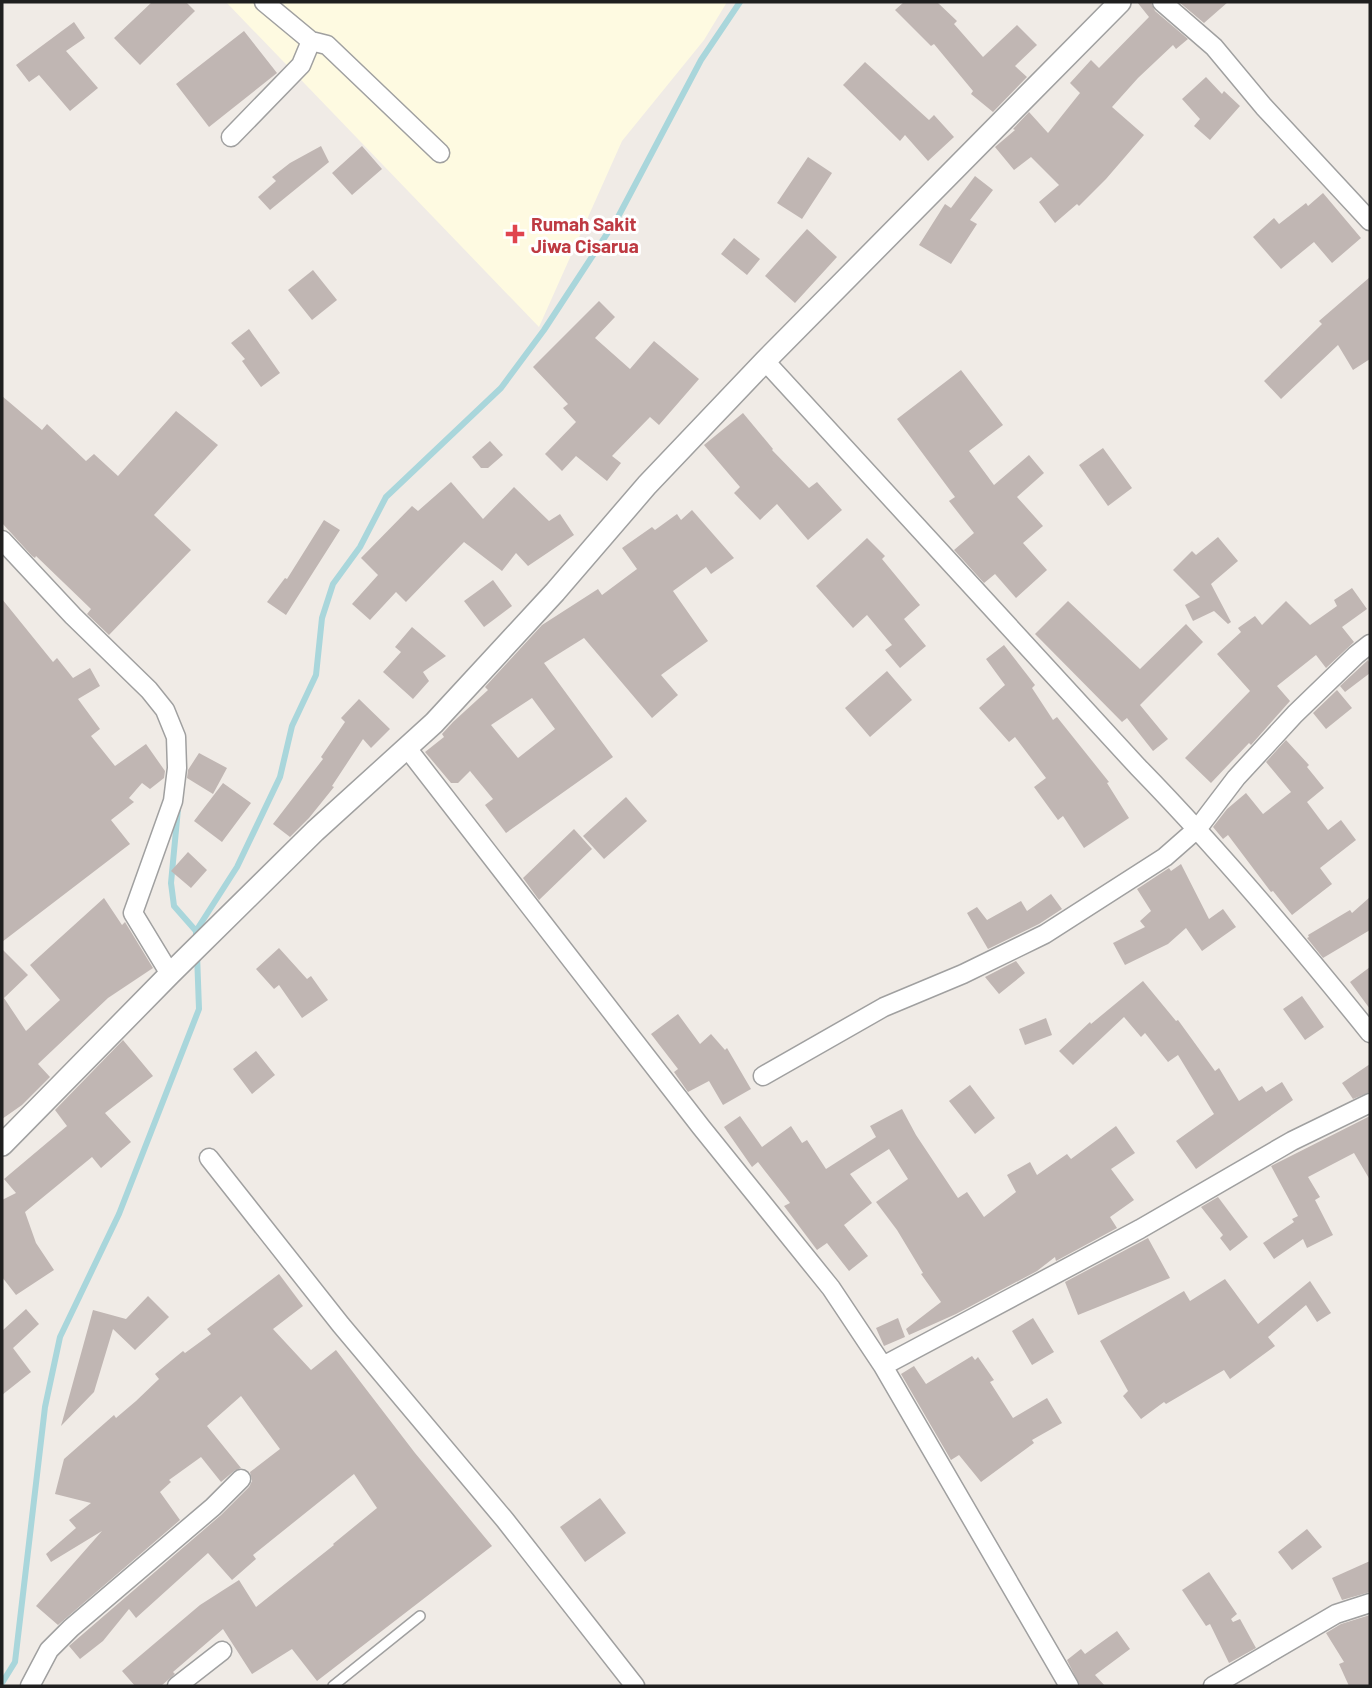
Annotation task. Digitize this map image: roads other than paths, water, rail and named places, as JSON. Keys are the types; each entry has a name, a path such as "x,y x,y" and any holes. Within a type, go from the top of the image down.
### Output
{"street":[{"path":"264,2 311,41 327,44 440,153"},
{"path":"2,1145 170,974 316,831 434,723 555,592 647,485 765,361 1120,2"},
{"path":"1162,2 1214,47 1264,107 1370,221"},
{"path":"231,137 301,65 311,41"},
{"path":"765,361 1111,738 1198,828 1276,916 1370,1033"},
{"path":"2,540 73,616 149,690 165,710 176,737 177,768 173,801 133,913 170,974"},
{"path":"763,1076 884,1007 963,974 1045,934 1165,857 1198,828 1236,778 1295,714 1370,644"},
{"path":"407,748 693,1116 831,1288 883,1366 1069,1686"},
{"path":"883,1366 1140,1229 1292,1141 1370,1103"},
{"path":"209,1158 341,1325 505,1520 635,1686"},
{"path":"30,1686 49,1650 71,1628 213,1507 241,1479"},
{"path":"1213,1686 1336,1614 1370,1603"},
{"path":"177,1686 222,1651"}],"lane":[{"path":"333,1686 420,1616"}],"waterway":[{"path":"196,940 196,931 237,867 280,777 292,726 316,675 322,618 333,584 360,547 386,497 501,388 544,330 618,217 701,60 740,2"},
{"path":"178,809 171,883 174,906 196,931"},
{"path":"2,1683 15,1662 45,1407 60,1337 119,1214 199,1009 197,954"}],"place":[{"name":"Rumah Sakit Jiwa Cisarua","path":"515,234"}]}
